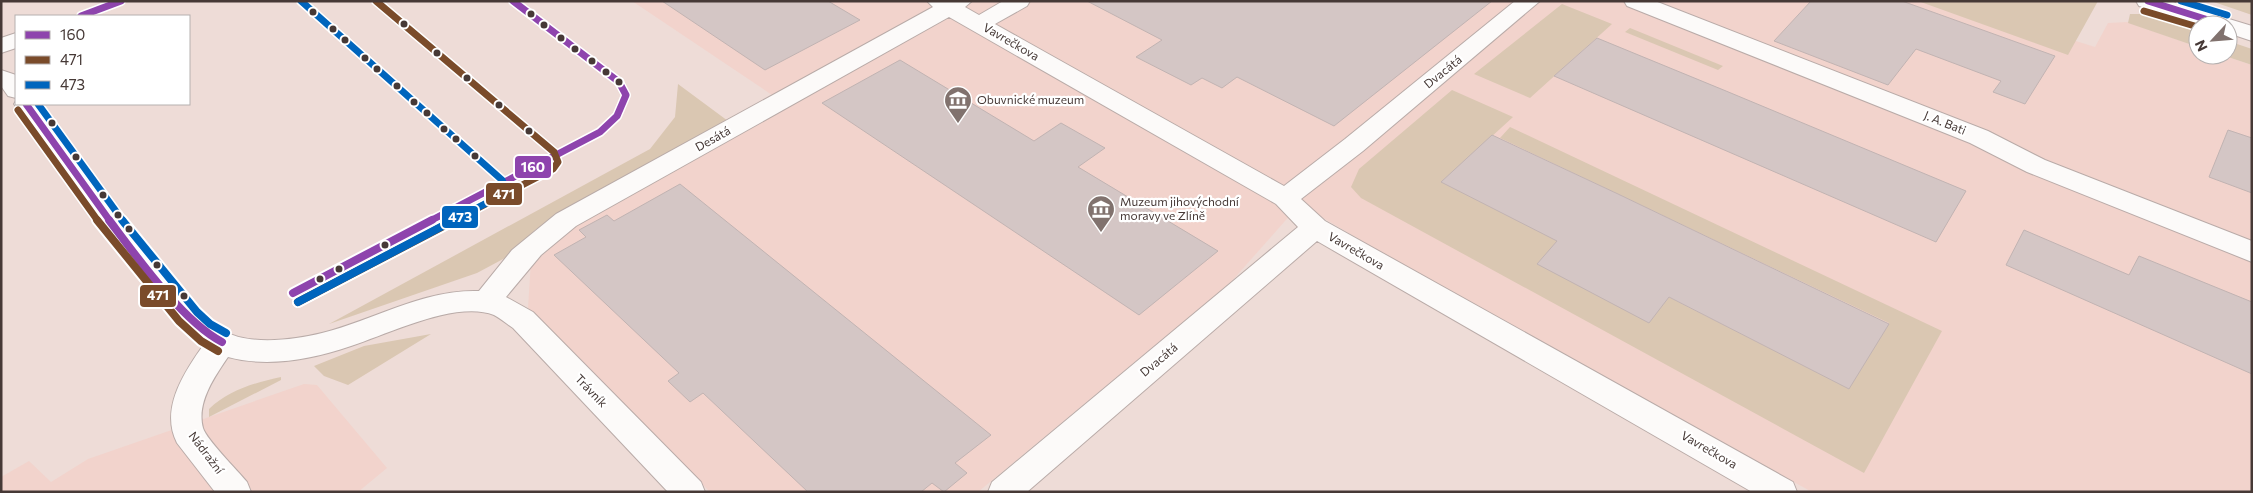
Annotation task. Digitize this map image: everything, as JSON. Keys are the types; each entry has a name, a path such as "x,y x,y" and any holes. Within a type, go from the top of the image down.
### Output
{"street":[{"path":"979,24 1019,1"},
{"name":"Dvacátá","path":"1285,198 1361,139 1529,1"},
{"name":"J. A. Bati","path":"1635,1 1979,137 2036,166 2252,252"},
{"path":"2147,1 2192,15"},
{"name":"Vavrečkova","path":"950,3 979,24 1285,198 1315,228 1781,492"},
{"name":"Desátá","path":"486,303 523,254 539,239 566,220 950,3"},
{"path":"2238,29 2252,34"},
{"path":"1,46 15,40"},
{"path":"1,76 10,82 15,90"},
{"path":"27,105 138,259 200,328 213,339 222,342"},
{"name":"Dvacátá","path":"1004,492 1315,228"},
{"name":"Trávník","path":"222,342 233,347 254,350 296,349 322,344 434,308 453,304 486,303 507,309 524,320 689,492"},
{"name":"Nádražní","path":"222,342 201,372 185,414 188,434 235,492"}],"shaded area":[{"path":"632,1 1949,1 2095,47 2108,23 2127,22 2188,43 2188,65 2238,65 2238,60 2252,65 2252,492 1812,492 1412,271 1300,204 1231,282 978,492 710,492 528,308 531,261 566,227 787,105"},
{"path":"1918,1 2098,1 2068,55"},
{"path":"2211,1 2252,1 2252,15"},
{"path":"1562,4 1612,24 1530,98 1474,74"},
{"path":"2130,14 2143,14 2188,29 2188,44 2128,23"},
{"path":"1630,28 1723,66 1718,70 1625,32"},
{"path":"2238,44 2252,49 2252,65 2238,60"},
{"path":"678,84 728,121 565,210 535,230 505,258 477,273 329,324 650,149 675,117"},
{"path":"1452,90 1513,117 1442,182 1848,388 1889,323 1500,138 1510,127 1942,331 1864,473 1361,198 1351,187 1359,169"},
{"path":"431,334 348,385 324,376 314,366 364,346"},
{"path":"281,377 281,380 209,417 209,409 233,392"},
{"path":"304,384 317,385 387,468 358,492 1,492 1,477 29,461 51,482 88,459"}],"building":[{"path":"662,1 828,1 860,20 765,70"},
{"path":"1087,1 1492,1 1334,126 1237,77 1222,88 1202,78 1191,85 1136,57 1162,40"},
{"path":"1811,1 1902,1 2055,56 2025,104 1993,92 2001,81 1916,49 1888,85 1774,41"},
{"path":"1597,38 1966,191 1936,242 1554,76"},
{"path":"900,60 1034,141 1061,123 1105,148 1078,167 1218,251 1139,315 822,103"},
{"path":"2228,130 2252,138 2252,193 2209,177"},
{"path":"1492,135 1889,324 1849,389 1669,297 1649,323 1537,264 1557,241 1441,182"},
{"path":"680,184 991,435 955,463 967,473 944,492 932,483 921,492 808,492 703,393 690,402 668,381 679,373 554,255 586,237 579,230 607,215 614,221"},
{"path":"2024,230 2129,275 2139,256 2252,302 2252,374 2006,265"}],"transit line":[{"name":"160","path":"84,15 121,1"},
{"name":"473","path":"298,302 500,196 505,187 502,180 301,1"},
{"name":"471","path":"298,302 553,169 558,162 554,152 376,1"},
{"name":"160","path":"293,293 600,132 617,116 626,95 619,82 513,1"},
{"name":"160","path":"2148,1 2192,15"},
{"name":"473","path":"2181,1 2227,15"},
{"name":"471","path":"2144,11 2188,24"},
{"name":"160","path":"27,105 147,269 191,320 213,338 222,342"},
{"name":"473","path":"39,105 104,196 197,312 210,324 226,333"},
{"name":"471","path":"18,110 87,206 141,276 193,335 218,351"}],"place":[{"name":"Obuvnické muzeum","path":"958,124"},
{"name":"Muzeum jihovýchodní moravy ve Zlíně","path":"1101,233"}]}
